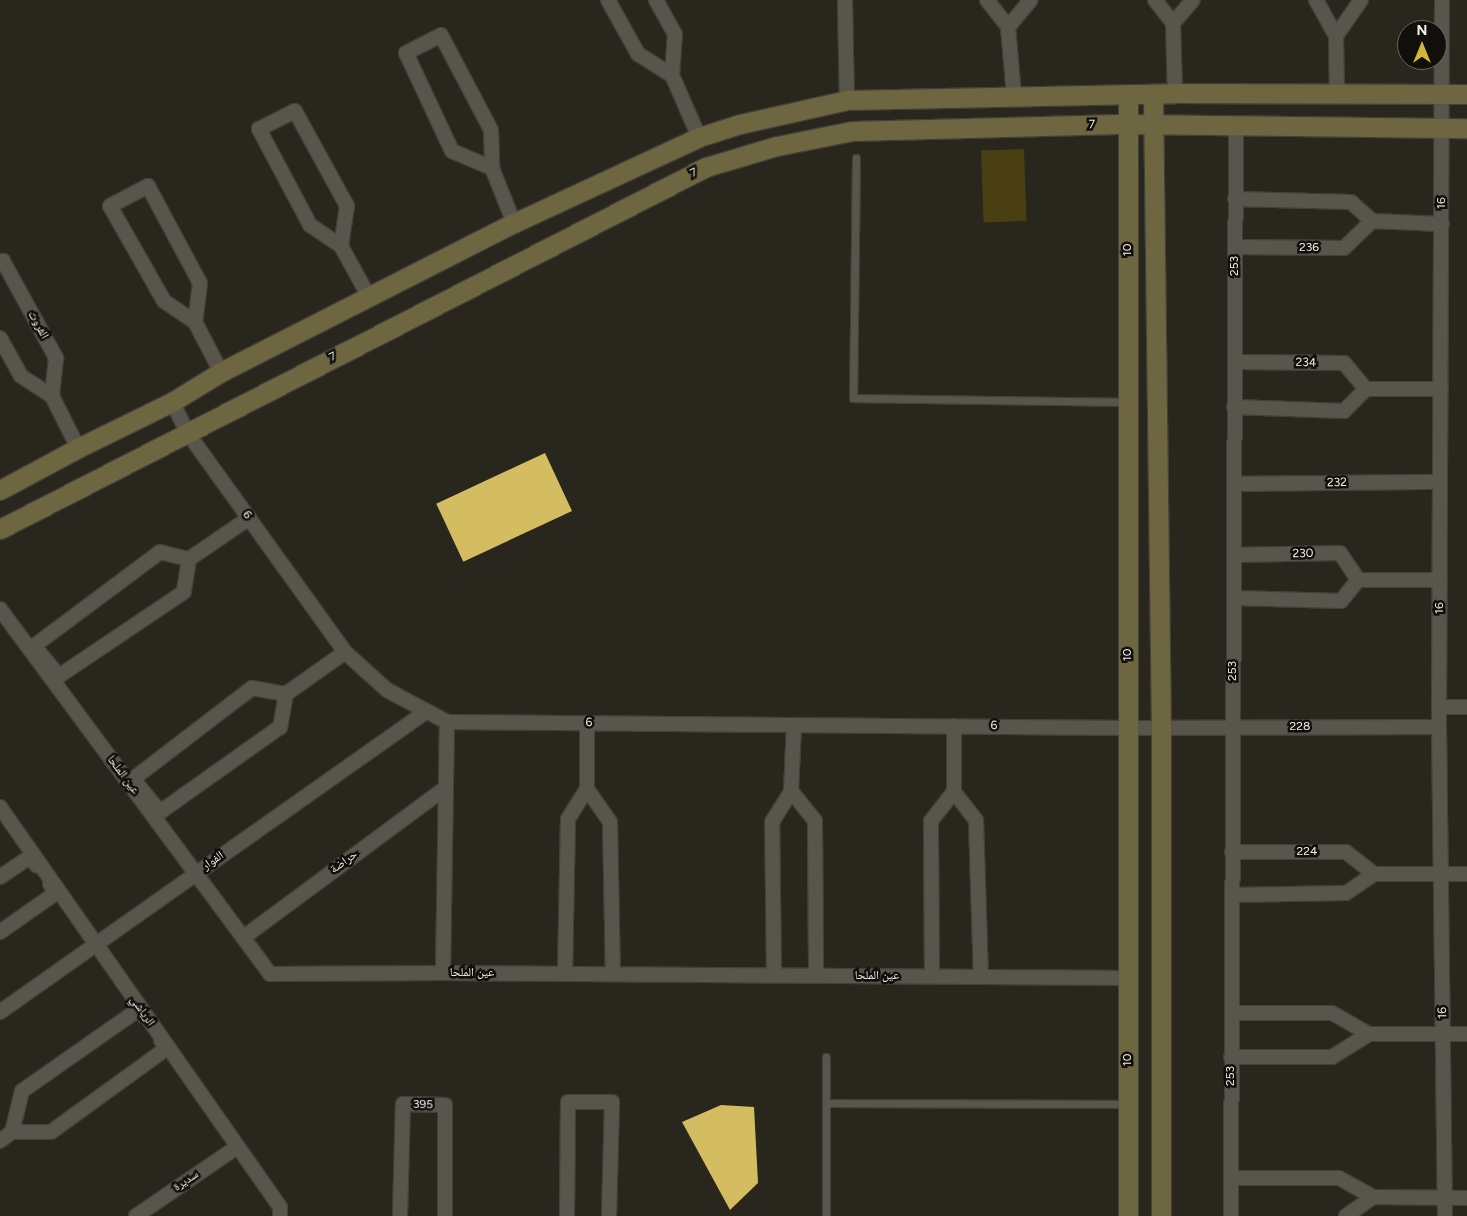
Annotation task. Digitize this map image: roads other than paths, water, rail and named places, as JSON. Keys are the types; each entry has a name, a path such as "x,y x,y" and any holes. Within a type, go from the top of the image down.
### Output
{"street":[{"path":"608,0 638,54 672,75"},
{"path":"656,0 675,34 672,75 699,137"},
{"path":"845,0 847,100"},
{"path":"987,0 1008,27 1014,96"},
{"path":"1008,27 1031,0"},
{"path":"1155,0 1173,24 1176,94"},
{"path":"1173,24 1193,0"},
{"path":"1316,0 1336,36 1337,94"},
{"path":"1336,36 1361,0"},
{"name":"16","path":"1442,0 1439,726 1445,1216"},
{"path":"492,168 452,151 406,53 441,36 491,130 492,168 514,223"},
{"path":"0,490 78,448 172,402 221,372 514,223 699,137 740,124 847,100 1128,94 1467,94"},
{"name":"10","path":"1128,94 1128,1216"},
{"path":"1153,95 1161,728 1161,1216"},
{"path":"341,246 347,206 295,111 259,129 310,225 341,246 369,297"},
{"name":"7","path":"0,529 706,167 777,146 852,131 1128,124 1154,126 1236,125 1467,128"},
{"name":"253","path":"1230,1216 1236,125"},
{"path":"196,322 200,283 148,186 110,206 164,301 196,322 221,372"},
{"path":"1236,199 1351,202 1372,221 1442,224"},
{"name":"236","path":"1235,248 1344,248 1372,221"},
{"name":"الفروت","path":"0,263 3,261 56,358 52,396"},
{"path":"0,338 21,376 52,396 78,448"},
{"name":"234","path":"1235,362 1344,363 1366,389"},
{"path":"1234,407 1344,412 1366,389 1441,389"},
{"name":"6","path":"172,402 187,432 345,652 387,690 447,722 1161,728"},
{"name":"232","path":"1234,484 1440,482"},
{"path":"189,559 160,552 34,646 60,676 184,592 189,559 249,518"},
{"name":"230","path":"1234,555 1340,554 1358,580"},
{"path":"1234,598 1341,601 1358,580 1440,580"},
{"name":"عين الملحا","path":"0,609 270,974 443,973 1128,978"},
{"path":"286,694 252,688 133,779 160,812 280,726 286,694 345,652"},
{"path":"1439,707 1467,708"},
{"name":"الفوار","path":"0,1012 427,711"},
{"path":"443,973 447,722"},
{"path":"565,974 568,819 587,789 587,723"},
{"path":"774,975 772,822 791,791 794,725"},
{"path":"954,726 954,792 976,820 980,977"},
{"name":"228","path":"1161,728 1439,726"},
{"name":"حراضة","path":"244,937 445,788"},
{"path":"587,789 610,822 613,974"},
{"path":"791,791 814,822 816,976"},
{"path":"932,976 931,820 954,792"},
{"name":"الرياشي","path":"0,807 280,1207 280,1216"},
{"name":"224","path":"1232,852 1346,852 1374,874"},
{"path":"0,877 30,856 56,893 0,932"},
{"path":"1232,895 1346,894 1374,874 1467,874"},
{"path":"0,1141 12,1132 51,1132 167,1048 139,1009 22,1092 12,1132"},
{"path":"1232,1013 1332,1013 1369,1034 1467,1034"},
{"path":"1231,1057 1332,1057 1369,1034"},
{"path":"567,1216 568,1102 612,1102 609,1216"},
{"name":"395","path":"400,1216 403,1104 445,1105 445,1216"},
{"name":"سديرة","path":"136,1216 237,1147"},
{"path":"1231,1178 1339,1178 1373,1196 1467,1198"},
{"path":"1346,1216 1373,1196"}],"lane":[{"path":"856,158 853,398 1128,402"},
{"path":"826,1057 826,1216"},
{"path":"826,1102 1128,1104"}]}
